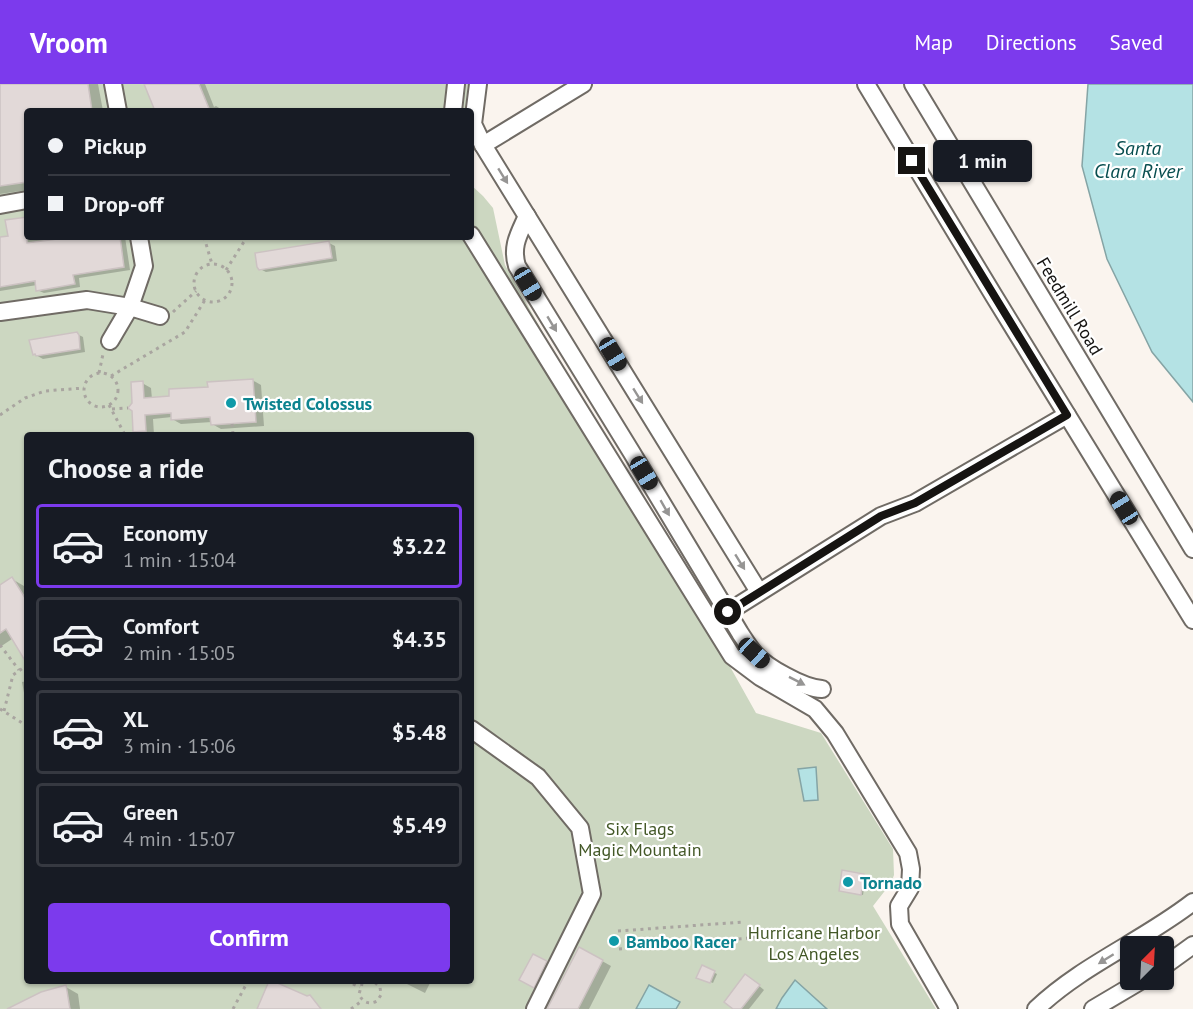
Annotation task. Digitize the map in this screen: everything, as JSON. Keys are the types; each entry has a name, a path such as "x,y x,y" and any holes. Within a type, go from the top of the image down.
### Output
{"street":[{"path":"113,84 117,108"},
{"path":"453,108 456,84"},
{"path":"474,111 478,84"},
{"path":"483,145 583,84"},
{"path":"866,84 1193,620"},
{"name":"Feedmill Road","path":"913,84 1193,549"},
{"path":"474,128 759,592"},
{"path":"0,205 24,201"},
{"path":"527,216 516,241 514,255 517,266 740,633 754,653 765,663 797,681 822,689"},
{"path":"110,341 130,308 144,266 140,240"},
{"path":"474,240 732,656 760,677 816,709 835,733 908,854 912,868 910,888 899,906 900,924 949,1009"},
{"path":"0,312 87,300 160,316"},
{"path":"728,612 881,516 915,503 1067,415"},
{"path":"474,731 538,777 580,828 592,894 535,1009"},
{"path":"1036,1009 1054,992 1171,919 1193,902"},
{"path":"1174,959 1193,945"},
{"path":"1093,1009 1125,990"}],"path":[{"path":"205,240 212,264"},
{"path":"226,270 245,240"},
{"path":"212,264 226,270 232,284 227,295 217,301 205,300 200,296 196,291 194,279 206,265 212,264"},
{"path":"160,316 173,313 196,291"},
{"path":"111,376 184,332 205,300"},
{"path":"111,407 118,392 115,380 105,374 89,378 84,394 90,403 99,407 128,408"},
{"path":"0,416 25,398 45,391 84,388"},
{"path":"111,407 124,432"},
{"path":"232,424 232,432"},
{"path":"0,645 20,670"},
{"path":"24,667 13,675 2,710 24,724"},
{"path":"618,931 743,922"},
{"path":"619,949 820,932"},
{"path":"233,1009 246,984"},
{"path":"353,984 360,987"},
{"path":"363,984 359,993 366,1002 373,1002 379,998 380,984"},
{"path":"353,1008 363,1000"}],"green space":[{"name":"Six Flags Magic Mountain","path":"0,84 468,84 465,108 24,108 24,240 474,240 474,188 493,208 505,265 756,713 821,733 893,849 894,875 891,883 873,906 936,1009 0,1009"}],"water":[{"name":"Santa Clara River","path":"1088,84 1193,84 1193,402 1152,352 1107,259 1082,166"},
{"path":"816,767 818,800 804,801 798,769"},
{"path":"795,980 827,1009 776,1009"},
{"path":"649,985 680,1002 676,1009 636,1009"}],"building":[{"path":"0,84 88,84 92,108 24,108 24,182 0,186"},
{"path":"144,84 199,84 209,108 154,108"},
{"path":"24,217 24,240 27,240 27,243 50,240 120,240 124,267 73,275 75,284 36,291 35,281 0,287 0,237 8,236 5,220"},
{"path":"329,241 332,258 259,270 257,267 255,253"},
{"path":"77,332 80,349 33,355 29,340"},
{"path":"253,379 256,422 211,425 210,417 171,420 171,413 145,415 146,431 133,432 132,411 128,408 132,403 131,382 143,381 144,398 169,396 169,389 208,387 207,382"},
{"path":"12,577 24,596 24,659 6,629 0,633 0,585"},
{"path":"842,870 864,874 861,895 839,891"},
{"path":"579,947 603,960 578,1009 547,1009"},
{"path":"533,954 547,961 534,988 519,980"},
{"path":"702,965 715,971 710,983 696,978"},
{"path":"745,974 760,985 741,1009 733,1009 724,1002"},
{"path":"268,984 280,984 307,996 310,995 321,1009 257,1009"},
{"path":"66,985 70,1009 7,1009 41,992"}],"place":[{"name":"Twisted Colossus","path":"231,403"},
{"name":"Tornado","path":"848,882"},
{"name":"Bamboo Racer","path":"614,941"}],"route":[{"path":"728,612 881,516 915,503 1067,415 912,161"}],"park label":[{"name":"Hurricane Harbor Los Angeles","path":"814,942"}]}
